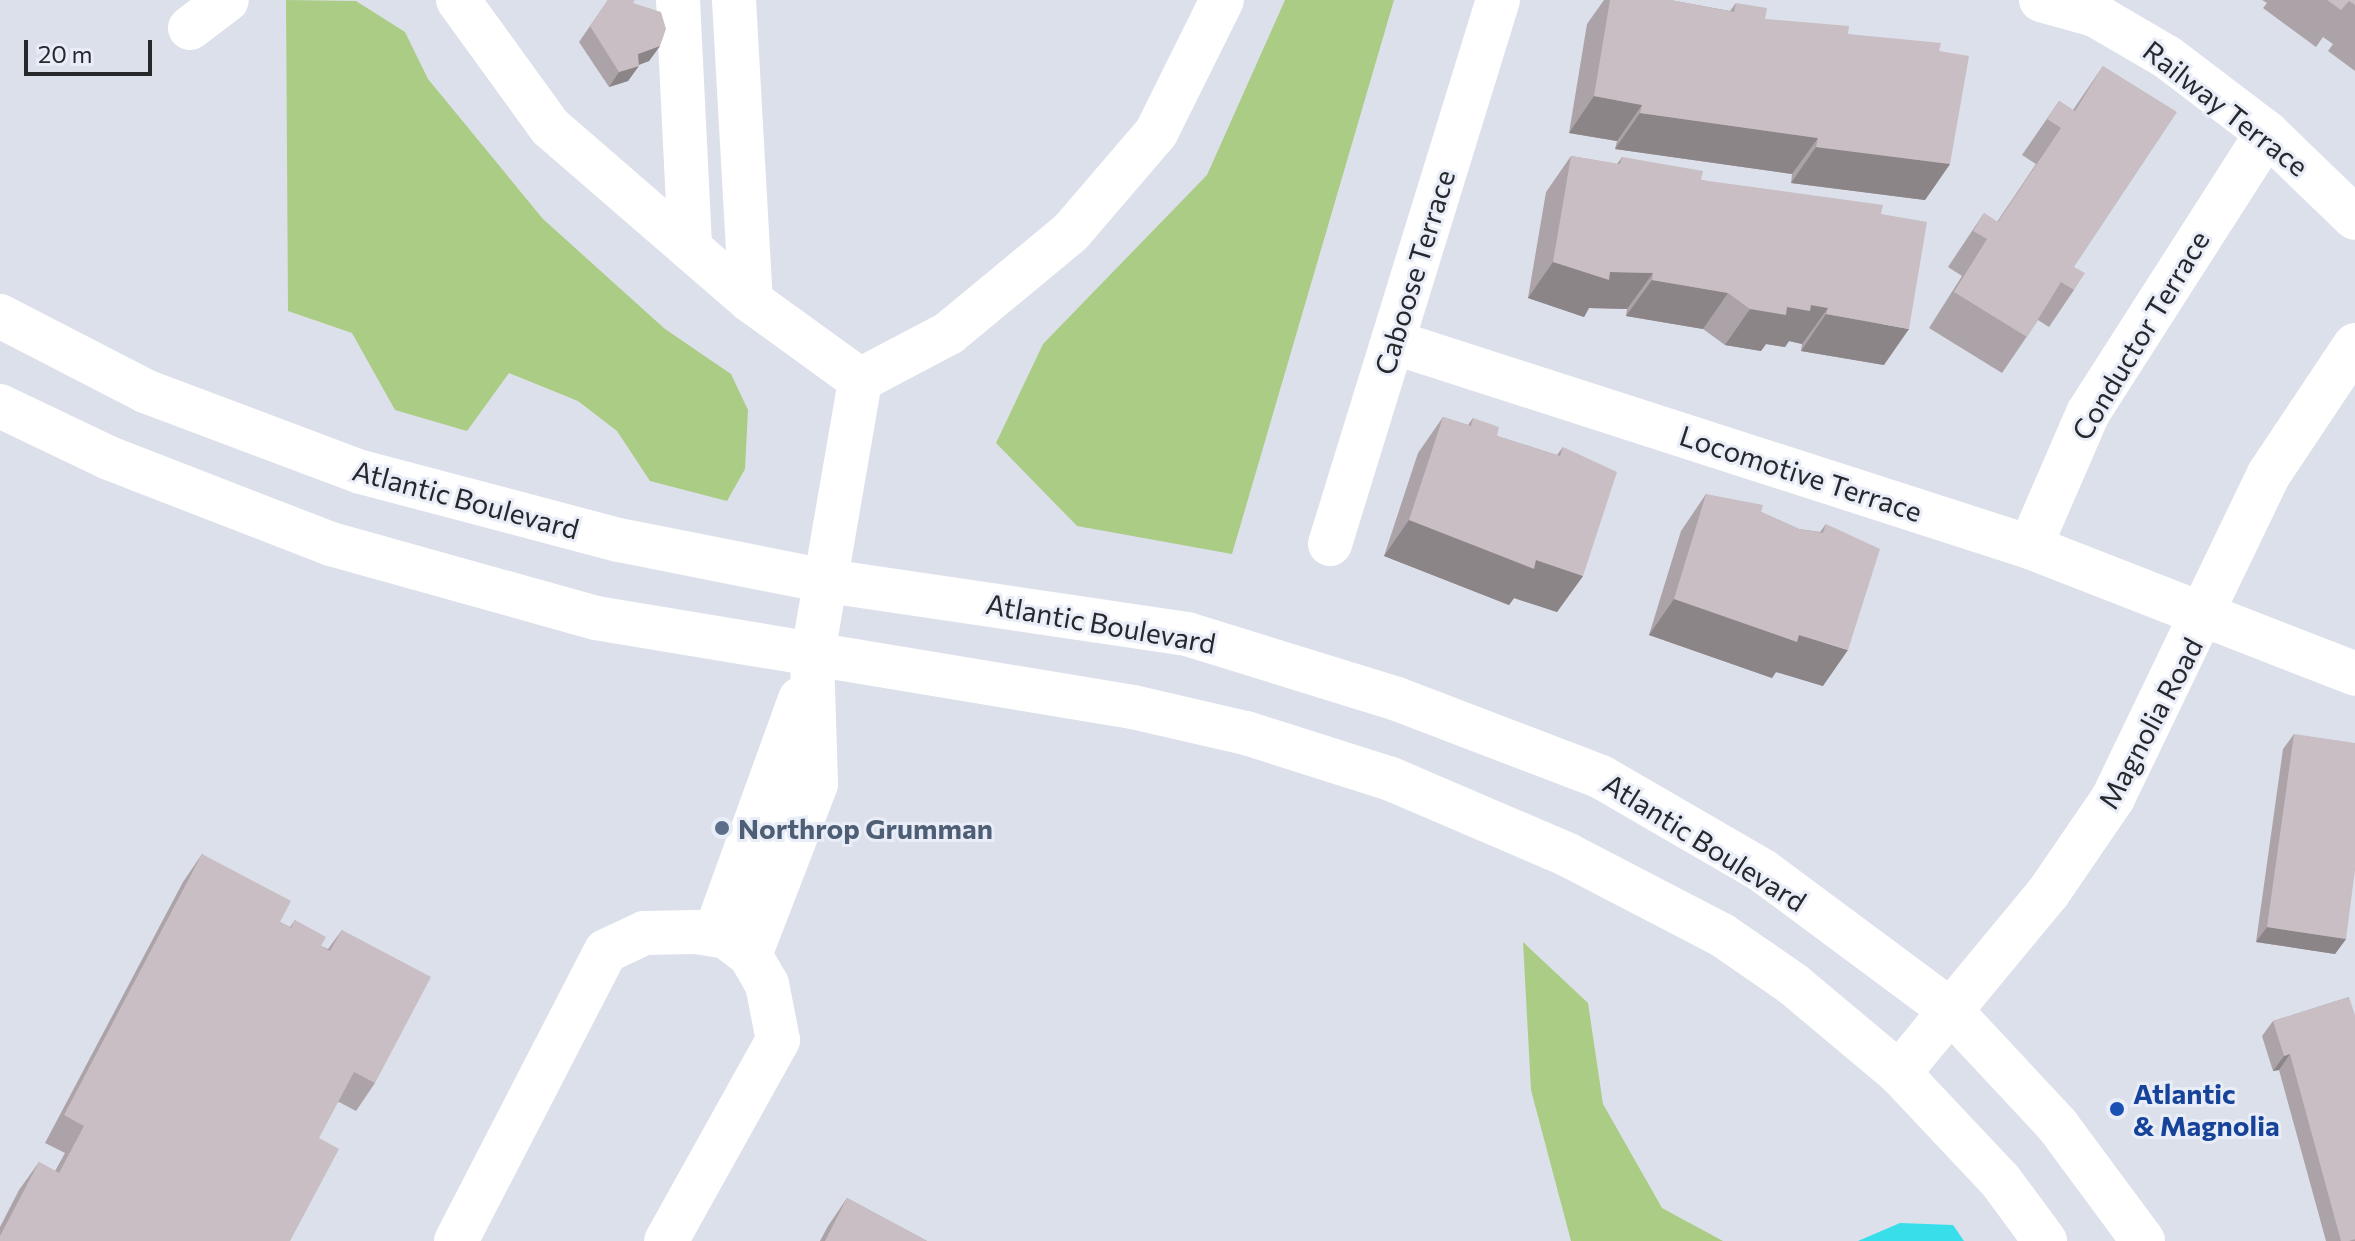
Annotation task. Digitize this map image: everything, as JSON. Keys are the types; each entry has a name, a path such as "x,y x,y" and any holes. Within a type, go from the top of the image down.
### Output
{"main road":[{"path":"190,28 227,0"},
{"path":"458,0 550,127 751,301 860,380"},
{"path":"678,0 690,249"},
{"path":"734,0 751,301"},
{"path":"860,380 949,333 1071,232 1156,133 1222,0"},
{"name":"Caboose Terrace","path":"1330,544 1498,0"},
{"name":"Railway Terrace","path":"2041,0 2095,15 2167,57 2267,133 2355,218"},
{"name":"Conductor Terrace","path":"2030,547 2088,413 2267,133"},
{"name":"Atlantic Boulevard","path":"0,316 145,391 361,472 619,540 821,580 1187,634 1499,738 1601,777 1763,871 1950,1010 2058,1126 2143,1241"},
{"name":"Locomotive Terrace","path":"1393,342 2030,547 2355,674"},
{"name":"Magnolia Road","path":"1899,1073 2048,893 2113,798 2206,616 2269,474 2355,345"},
{"path":"733,945 812,659 821,580 860,380"},
{"path":"0,406 109,458 331,544 596,618 812,659 1133,707 1246,733 1391,779 1568,855 1722,935 1899,1073 2000,1180 2045,1241"},
{"path":"456,1241 606,951 644,933 733,945 767,984 778,1040 666,1241"}],"green space":[{"path":"286,0 356,1 405,32 428,79 543,219 665,329 731,374 748,410 745,469 727,501 650,481 617,431 578,401 509,373 467,431 395,410 352,333 288,311"},
{"path":"1285,0 1394,0 1232,554 1077,526 996,443 1043,344 1207,175"},
{"path":"1523,942 1588,1003 1603,1104 1662,1208 1723,1241 1571,1241 1531,1090"}],"water":[{"path":"1900,1223 1953,1225 1964,1241 1858,1241"}],"building":[{"path":"608,0 635,0 633,3 661,12 666,29 660,46 638,54 639,66 619,72 590,26"},
{"path":"1610,0 1670,0 1734,12 1736,3 1767,8 1765,19 1849,26 1848,34 1941,43 1939,51 1969,56 1950,164 1816,147 1818,138 1640,113 1642,105 1594,96"},
{"path":"2327,0 2355,0 2355,5 2349,1 2341,10"},
{"path":"2103,66 2177,112 2074,267 2085,273 2074,290 2061,282 2027,337 1954,292 1987,239 1973,231 1984,213 1998,222 2061,128 2047,119 2059,101 2075,111"},
{"path":"1571,156 1620,164 1622,157 1703,171 1701,180 1883,205 1881,214 1927,222 1909,329 1826,314 1828,308 1811,305 1810,311 1787,307 1786,315 1750,309 1728,293 1652,280 1653,273 1610,272 1609,280 1553,262"},
{"path":"1443,417 1471,426 1473,418 1499,427 1497,436 1560,456 1563,447 1617,472 1583,576 1536,560 1534,569 1409,520"},
{"path":"1706,494 1763,505 1761,512 1799,529 1823,533 1826,524 1880,549 1848,650 1799,635 1797,642 1674,599"},
{"path":"2294,734 2355,743 2355,870 2346,939 2267,927"},
{"path":"202,854 291,901 280,922 291,928 295,920 326,937 321,946 330,951 342,930 431,977 375,1083 354,1072 319,1138 339,1149 290,1241 0,1241 39,1162 59,1173 84,1126 64,1115"},
{"path":"2349,997 2355,1015 2355,1239 2341,1241 2290,1054 2284,1056 2273,1021"},
{"path":"847,1198 927,1241 825,1241"}],"place":[{"name":"Northrop Grumman","path":"722,828"},
{"name":"Atlantic & Magnolia","path":"2117,1109"}]}
